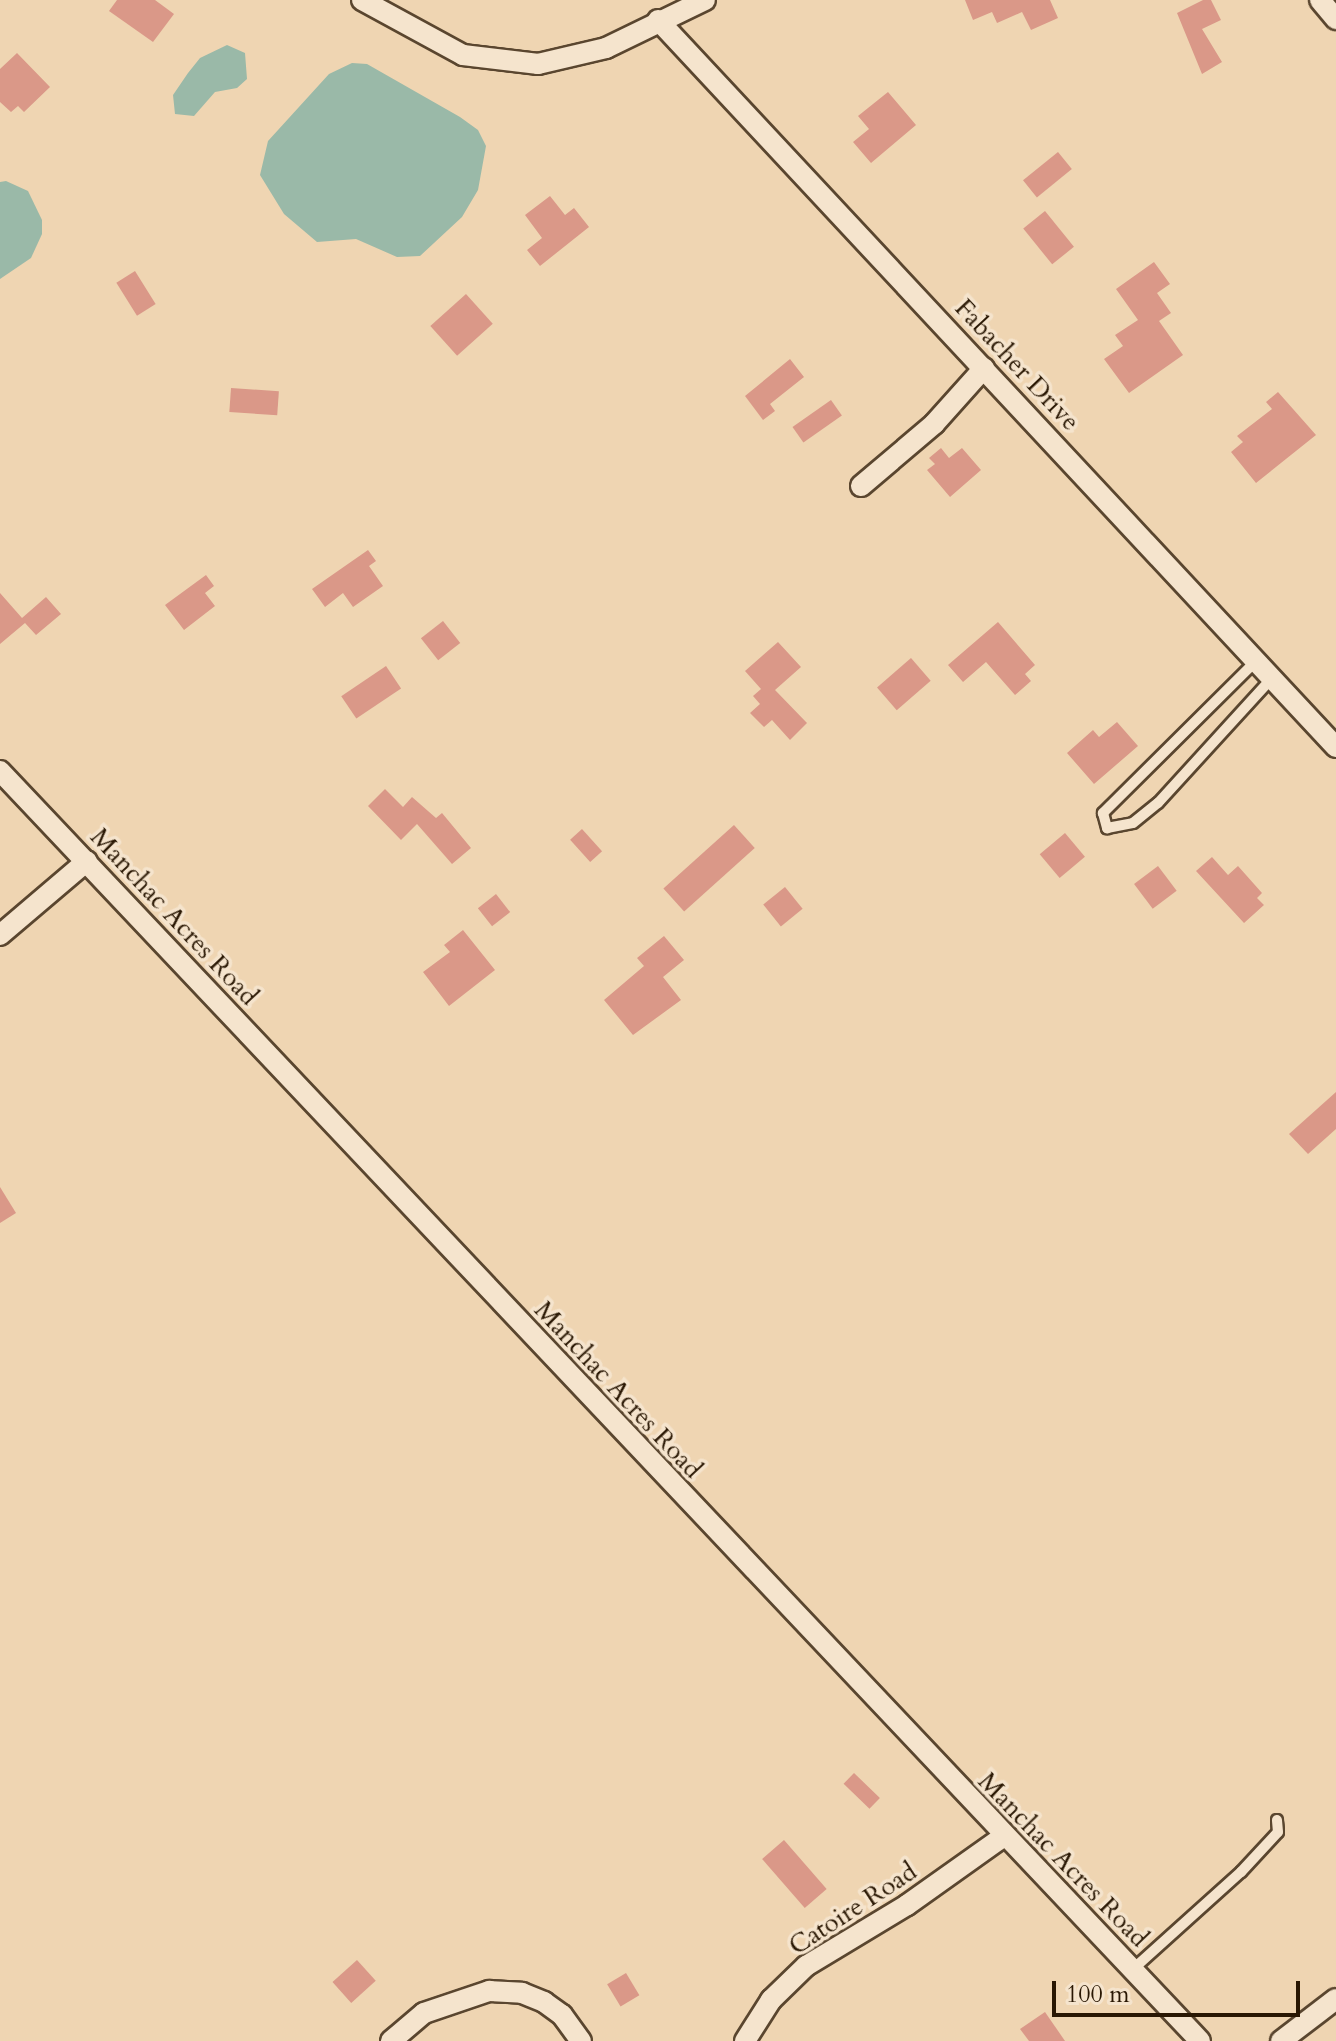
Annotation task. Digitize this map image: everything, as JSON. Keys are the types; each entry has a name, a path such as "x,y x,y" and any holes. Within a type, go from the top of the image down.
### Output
{"street":[{"path":"362,0 444,47 513,64 587,55 705,0"},
{"path":"1320,0 1336,19"},
{"name":"Fabacher Drive","path":"658,20 1336,747"},
{"path":"861,486 934,424 984,368"},
{"name":"Manchac Acres Road","path":"0,771 1200,2041"},
{"path":"0,935 87,861"},
{"name":"Catoire Road","path":"745,2041 771,2000 806,1966 933,1888 1004,1836"},
{"path":"391,2041 424,2013 489,1991 522,1993 544,2002 562,2015 581,2041"},
{"path":"1281,2041 1336,1999"}],"lane":[{"path":"1256,661 1103,813 1107,828 1133,823 1158,803 1272,678"},
{"path":"1132,1970 1241,1872 1278,1832 1277,1820"}],"shaded area":[{"path":"227,45 245,53 247,79 237,88 215,92 194,116 175,114 173,95 188,73 200,58"},
{"path":"352,63 367,64 460,117 478,130 486,146 478,190 462,217 420,256 397,257 356,239 317,242 284,214 260,175 268,141 329,74"},
{"path":"6,181 28,191 42,220 42,234 31,258 0,279 0,182"}],"building":[{"path":"117,0 155,0 174,14 153,42 109,11"},
{"path":"965,0 1050,0 1058,18 1031,30 1022,12 997,23 992,12 973,20"},
{"path":"1203,0 1211,0 1221,20 1202,29 1222,62 1202,74 1177,13"},
{"path":"17,53 50,87 24,112 18,106 11,112 0,102 0,69"},
{"path":"888,92 916,125 871,163 853,142 869,129 858,116"},
{"path":"1058,152 1072,169 1037,197 1023,180"},
{"path":"550,196 565,215 574,208 589,227 540,266 527,250 542,238 525,215"},
{"path":"1045,211 1074,247 1052,264 1023,229"},
{"path":"1154,262 1170,284 1157,293 1171,313 1159,321 1183,355 1129,393 1104,359 1123,346 1115,335 1138,320 1116,289"},
{"path":"135,271 156,304 137,316 116,283"},
{"path":"466,294 493,324 457,356 430,326"},
{"path":"790,359 804,377 770,404 775,411 763,420 745,396"},
{"path":"231,388 279,391 277,415 229,412"},
{"path":"1278,392 1316,435 1256,483 1231,452 1243,442 1237,436 1272,409 1266,402"},
{"path":"831,400 842,416 803,443 792,427"},
{"path":"941,448 949,458 962,448 981,470 950,497 927,470 935,464 929,458"},
{"path":"368,550 376,561 369,566 383,586 353,607 343,593 325,607 312,589"},
{"path":"206,575 214,586 205,593 215,606 184,630 165,605"},
{"path":"0,593 22,618 46,597 61,614 36,635 25,623 0,644"},
{"path":"443,621 460,643 438,660 421,638"},
{"path":"998,622 1035,665 1025,674 1031,681 1015,695 986,662 963,682 948,665"},
{"path":"778,642 801,667 775,690 807,723 790,740 772,720 764,727 750,713 760,704 753,696 761,689 745,671"},
{"path":"911,658 931,681 897,710 877,688"},
{"path":"386,666 401,688 356,719 341,696"},
{"path":"1117,722 1138,746 1094,784 1067,753 1093,730 1099,737"},
{"path":"385,789 403,807 412,797 436,818 442,813 471,848 452,864 417,824 401,840 368,806"},
{"path":"734,825 755,848 684,912 663,889"},
{"path":"582,829 602,851 590,862 570,840"},
{"path":"1065,833 1085,857 1060,878 1040,854"},
{"path":"1212,857 1228,875 1238,866 1262,893 1257,898 1264,905 1244,923 1196,871"},
{"path":"1158,866 1177,891 1153,909 1134,884"},
{"path":"785,887 803,909 781,926 763,905"},
{"path":"496,894 510,912 492,926 478,908"},
{"path":"463,930 495,970 449,1006 423,972 450,952 444,945"},
{"path":"664,936 684,960 663,977 681,1000 633,1035 604,1000 644,966 637,958"},
{"path":"1336,1092 1336,1129 1308,1154 1289,1134"},
{"path":"0,1187 16,1213 0,1223"},
{"path":"854,1773 880,1798 869,1809 844,1784"},
{"path":"784,1840 827,1889 805,1908 762,1859"},
{"path":"357,1960 376,1981 351,2003 332,1982"},
{"path":"626,1973 639,1995 621,2007 607,1984"},
{"path":"1045,2012 1065,2041 1029,2041 1020,2029"}]}
